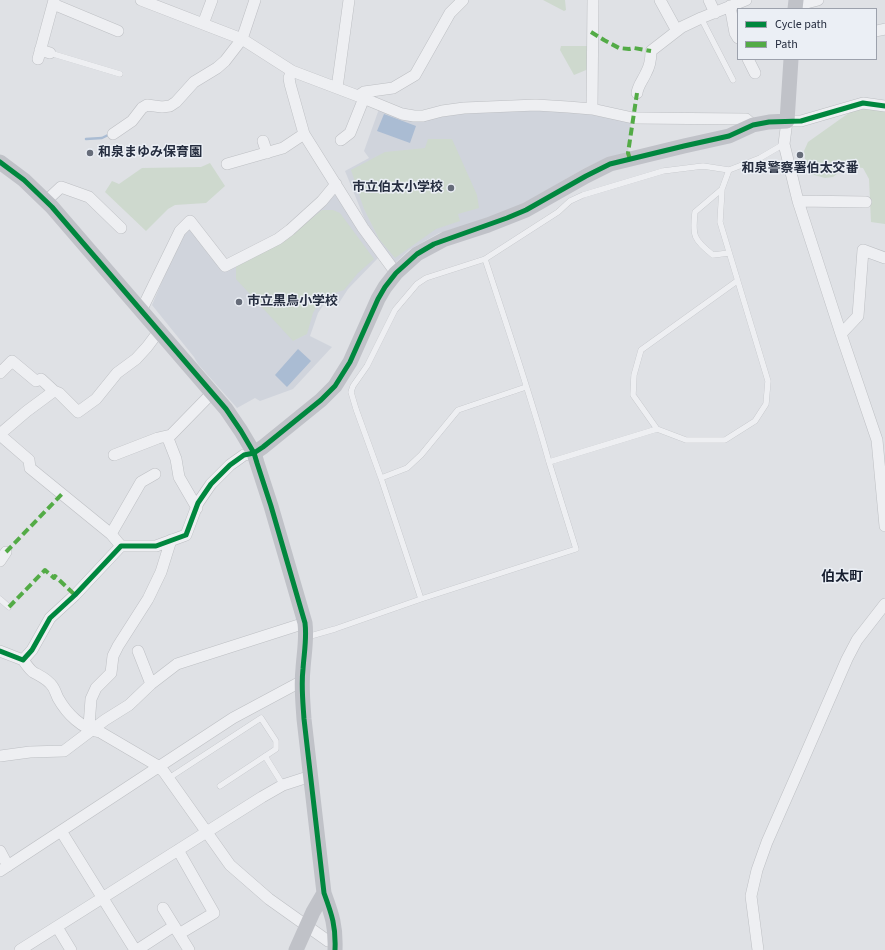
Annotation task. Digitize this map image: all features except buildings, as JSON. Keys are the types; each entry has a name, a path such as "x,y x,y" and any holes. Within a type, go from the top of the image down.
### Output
{"street":[{"path":"141,0 163,4 203,24 242,39 292,71 402,114 423,116 442,111 464,108 536,105 592,110 633,118 746,119 753,125"},
{"path":"203,24 212,0"},
{"path":"113,134 132,121 142,108 147,105 162,108 170,106 176,102 194,82 217,68 225,61 242,39 246,31 255,0"},
{"path":"337,88 349,0"},
{"path":"341,140 350,133 349,125 364,92 393,88 415,75 450,13 463,0"},
{"path":"592,110 593,0"},
{"path":"660,0 677,31"},
{"path":"709,0 715,12"},
{"path":"637,93 638,86 647,72 650,63 651,51 677,31 701,18 746,0"},
{"path":"795,5 818,0"},
{"path":"43,54 54,2 101,19 118,31"},
{"path":"730,6 737,36"},
{"path":"748,60 754,74"},
{"path":"792,60 784,144 798,201 841,334 881,437 885,526"},
{"path":"292,71 289,78 290,84 304,134 363,228 396,273"},
{"path":"23,660 32,650 50,618 75,595 122,546 156,546 186,534 198,503 212,484 230,465 244,455 254,453 263,447 335,386 350,362 378,299 396,273 416,254 434,244 508,218 526,210 610,164 729,136 753,125 787,120 802,121 863,103 885,106"},
{"path":"227,164 284,148 304,134"},
{"path":"263,141 266,153"},
{"path":"0,162 24,180 46,201 226,409 254,453 271,506 306,630 302,681 304,711 324,893 333,918 335,946"},
{"path":"141,311 180,231 190,221 225,266 290,230 322,201 336,184"},
{"path":"46,201 60,187 89,197 91,206 118,222"},
{"path":"798,201 866,202"},
{"path":"841,334 858,316 863,250 885,258"},
{"path":"0,373 12,361 36,381 42,379 78,412 96,399 114,370 136,359 159,331"},
{"path":"54,391 27,411 0,435 29,460 30,468 111,534 122,546"},
{"path":"114,455 134,442 171,435 212,393"},
{"path":"167,436 176,459 179,478 197,508"},
{"path":"111,534 141,482 155,474"},
{"path":"92,731 89,726 92,699 96,688 111,673 113,656 148,599 161,572 172,540"},
{"path":"758,950 751,896 757,870 767,842 847,659 857,640 885,604"},
{"path":"0,756 30,752 64,751 105,720 129,705 151,684 177,664 306,630"},
{"path":"0,651 23,660 32,671 45,678 53,686 67,712 82,725 92,731 100,732 158,766 169,778 230,865 269,899 335,946"},
{"path":"138,660 151,684"},
{"path":"0,851 4,869 158,766 233,718 302,681"},
{"path":"20,950 262,797 283,785 311,776"},
{"path":"61,831 102,899 136,950 214,913 178,850"},
{"path":"296,950 324,893"},
{"path":"163,908 189,950"},
{"path":"57,927 71,950"}],"lane":[{"path":"701,18 733,80"},
{"path":"43,54 120,74"},
{"path":"421,599 381,478 352,399 353,386 367,366 395,310 417,284 426,278 485,259 558,212 570,201 583,195 662,171 703,166 729,170 760,158 784,144"},
{"path":"729,170 722,189 720,222 768,381 766,404 755,421 725,440 686,440 657,429 633,395 634,375 640,350 737,280"},
{"path":"722,189 695,212 693,229 699,244 713,255 729,253"},
{"path":"306,630 336,629 421,599 576,549 536,415 485,259"},
{"path":"381,478 407,468 421,455 458,410 526,387"},
{"path":"549,462 657,429"},
{"path":"0,599 9,608"},
{"path":"169,778 261,718 276,742 276,749 220,786"},
{"path":"265,756 283,785"}],"shaded area":[{"path":"543,0 565,0 566,10 564,11"},
{"path":"561,46 588,46 591,68 574,75 560,50"},
{"path":"863,107 885,108 885,224 871,222 869,179 863,168 847,166 833,177 825,178 807,173 804,151 808,142 853,110"},
{"name":"市立伯太小学校","path":"379,109 442,114 526,110 588,112 631,120 628,154 600,161 583,169 521,205 480,221 439,233 409,250 393,265 367,225 345,171 369,158 364,151"},
{"path":"428,139 452,139 477,195 479,208 458,214 460,221 436,229 395,258 379,239 364,209 351,170 385,152 425,148"},
{"path":"210,163 225,186 206,203 175,205 168,209 146,231 105,192 112,181 119,184 142,168 201,167"},
{"name":"市立黒鳥小学校","path":"336,194 378,258 348,289 339,303 326,301 318,313 310,336 332,347 293,389 260,401 255,398 237,408 198,364 152,305 182,234 187,227 192,228 225,269 297,229"},
{"path":"322,210 333,210 340,213 374,259 358,273 344,290 322,297 313,313 307,334 293,341 236,279 236,266 279,244"}],"water":[{"path":"384,114 416,126 410,143 377,131"},
{"path":"298,349 311,361 287,387 275,375"}],"waterway":[{"path":"86,139 102,138 110,134"}],"marked path":[{"path":"591,32 619,48 634,48 651,51"},
{"path":"630,159 628,153 637,93"},
{"path":"6,552 62,494"},
{"path":"9,607 45,570 54,578 55,576 75,595"}],"cycle path":[{"path":"0,651 23,660 32,650 50,618 75,595 121,546 156,546 186,535 198,503 211,484 230,465 244,455 254,453 263,447 321,400 335,386 350,362 378,299 385,287 396,273 417,254 434,244 526,210 610,164 729,136 753,125 769,122 801,121 863,103 885,106"},
{"path":"0,162 24,180 52,207 226,409 254,453 271,506 306,629 302,682 304,719 324,893 333,921 335,950"}],"place":[{"name":"和泉まゆみ保育園","path":"90,153"},
{"name":"和泉警察署伯太交番","path":"800,155"},
{"name":"市立伯太小学校","path":"451,188"},
{"name":"市立黒鳥小学校","path":"239,302"}],"district":[{"name":"伯太町","path":"842,578"}]}
